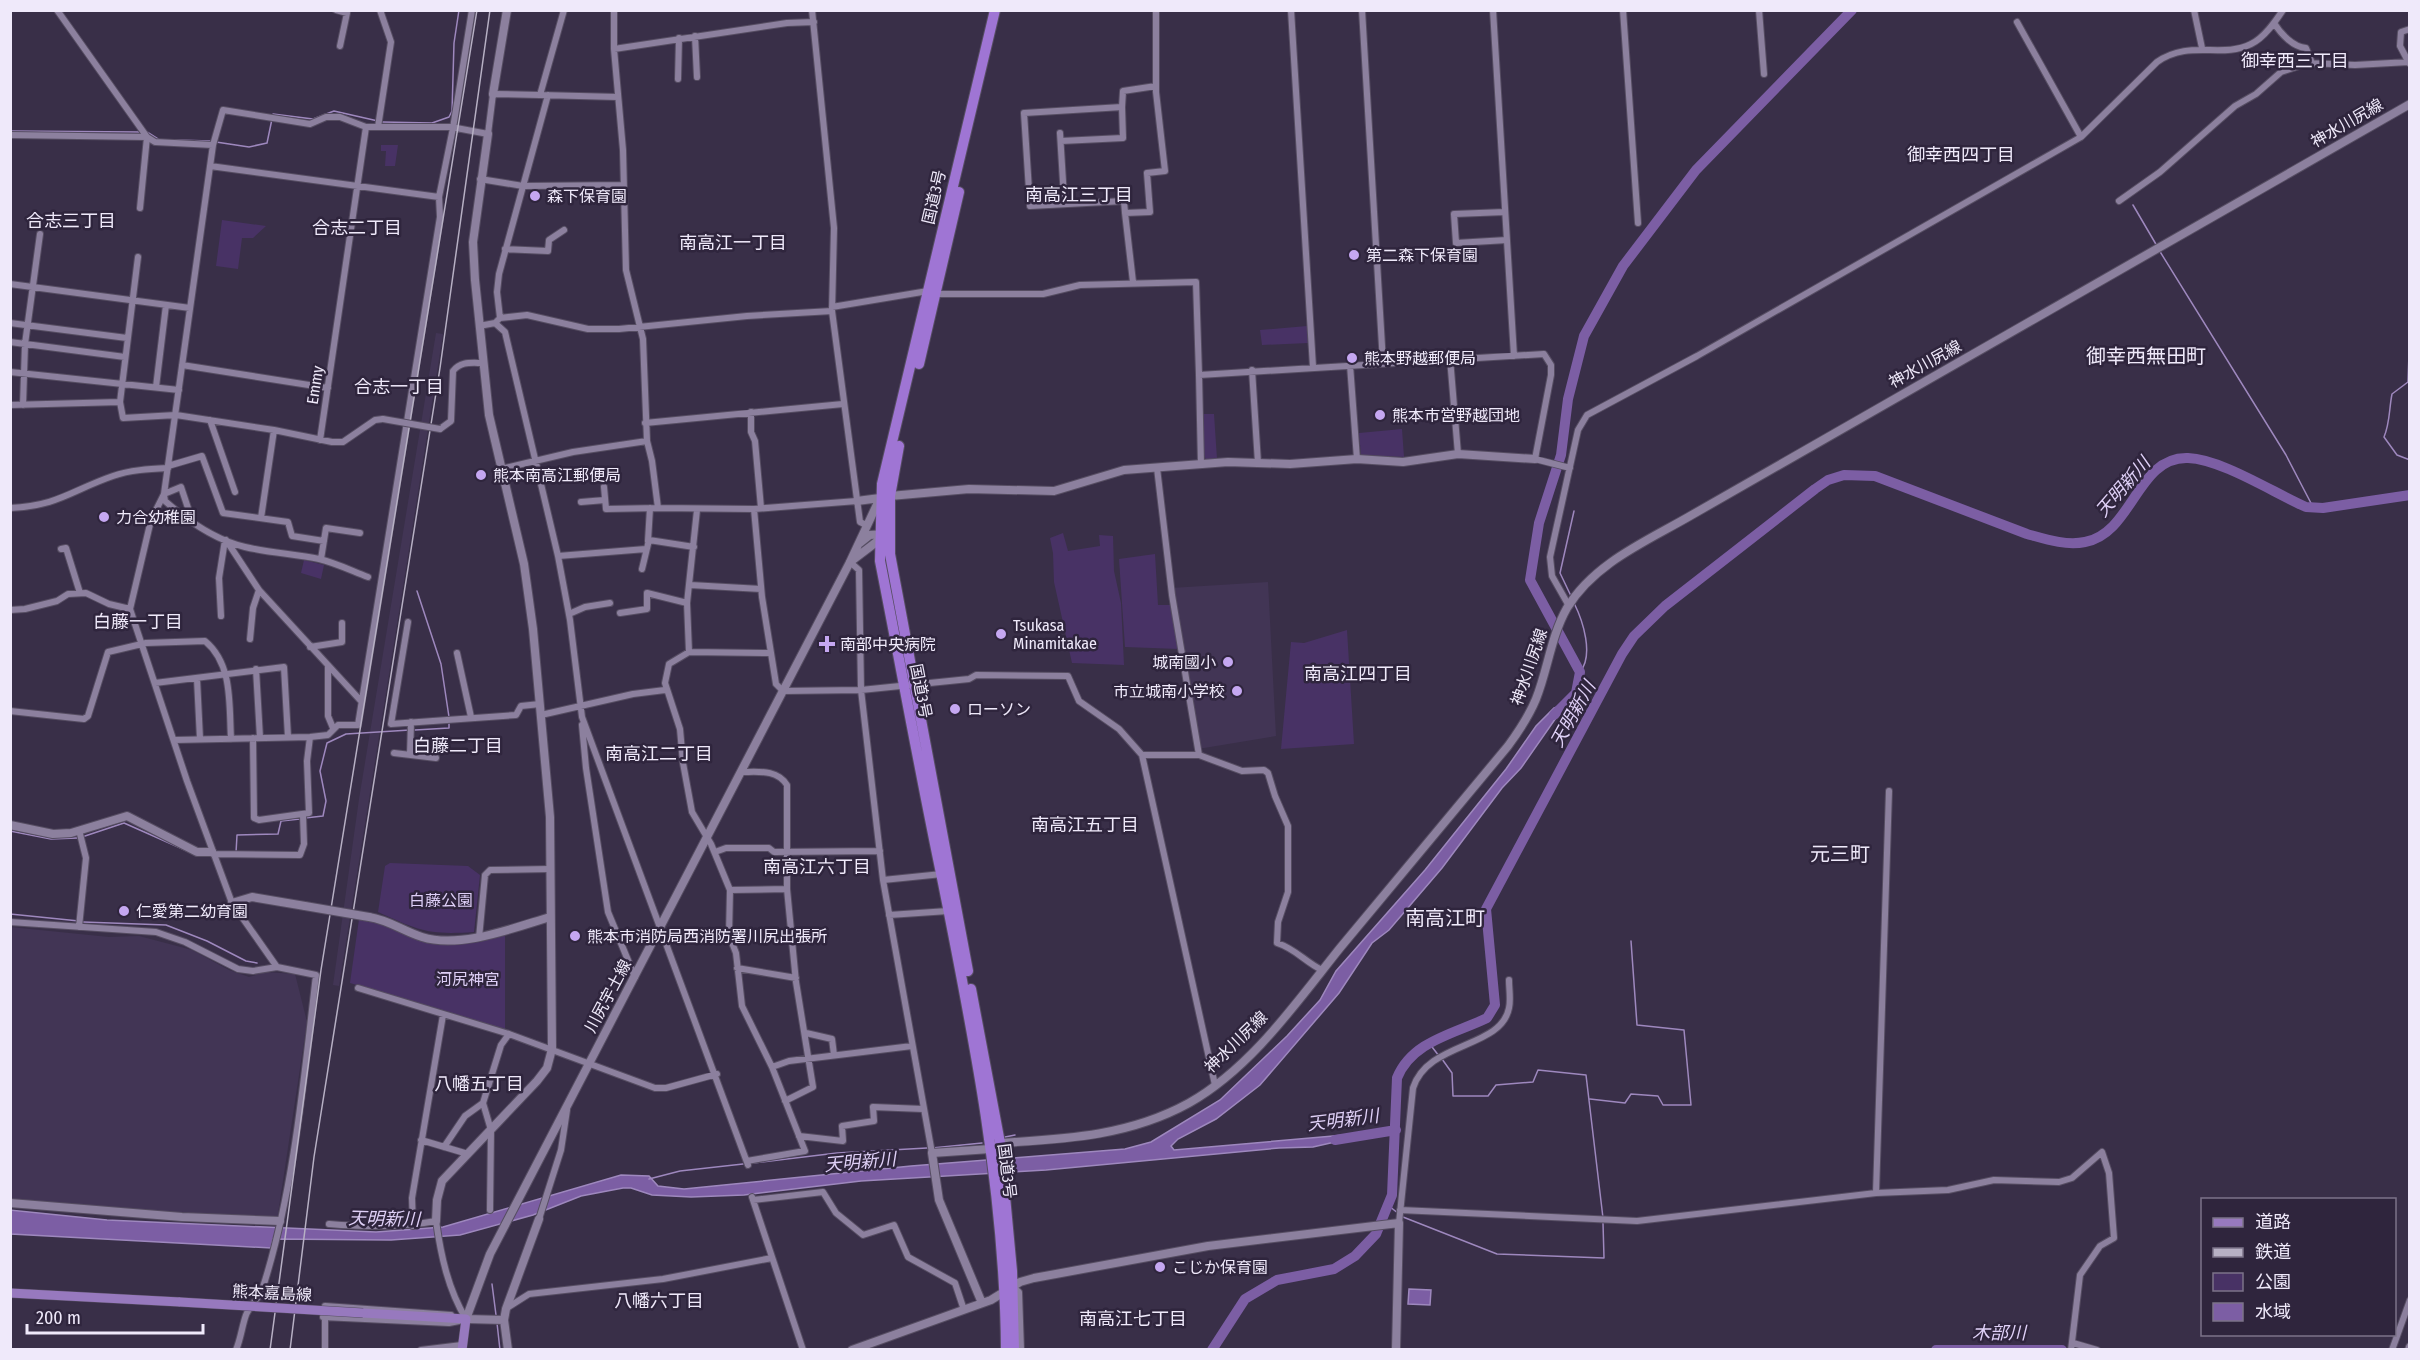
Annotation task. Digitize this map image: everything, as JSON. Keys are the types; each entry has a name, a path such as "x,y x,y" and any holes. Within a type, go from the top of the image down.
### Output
{"highway":[{"name":"国道3号","path":"908,686 885,537 885,497 897,455 994,10"},
{"name":"国道3号","path":"932,292 1002,10"},
{"name":"国道3号","path":"885,537 880,561 908,686 1000,1143 994,1154"},
{"name":"国道3号","path":"946,874 948,911 998,1174 1014,1350"},
{"name":"国道3号","path":"1006,1350 1009,1289"}],"main road":[{"name":"熊本嘉島線","path":"10,1293 466,1319"},
{"path":"462,1348 466,1319"}],"street":[{"path":"57,10 147,137 155,142 213,145"},
{"path":"336,10 347,13 340,46"},
{"path":"378,127 391,42 380,10"},
{"path":"174,740 310,737 328,735 333,729 348,723 358,725 440,217 439,197 472,10"},
{"path":"466,1319 454,1300 441,1251 436,1221 437,1200 442,1181 547,1068 552,1049 550,817 534,629 524,564 489,415 473,242 480,179 507,10"},
{"path":"564,10 523,186 505,249 497,292 497,320 505,332 558,556 569,614 582,718 717,1074 748,1163 805,1151 772,1067 742,1006 736,953 729,936 729,890 715,852 693,812 678,717 665,690 665,674 669,664 689,652 771,653"},
{"path":"614,10 614,49 624,185 626,270 641,327 647,399 646,441 652,461 658,508"},
{"path":"812,10 834,228 832,309 860,522 866,525"},
{"path":"1125,213 1150,212 1147,173 1165,171 1156,86 1156,10"},
{"path":"1291,10 1313,367"},
{"path":"1362,10 1383,363"},
{"path":"1493,10 1514,356"},
{"path":"1623,10 1638,223"},
{"path":"1759,10 1764,74"},
{"path":"2194,10 2202,48"},
{"path":"1567,609 1552,576 1550,557 1578,430 1587,415 1697,356 2081,137 2157,62 2170,53 2202,48 2240,49 2254,43 2274,23 2283,10"},
{"path":"614,49 787,23 813,22"},
{"path":"2017,22 2081,137"},
{"path":"2274,23 2289,40 2306,48 2312,63"},
{"path":"2119,201 2160,172 2235,106 2256,94 2281,72 2312,63 2355,65 2409,62 2400,46 2401,32 2409,29"},
{"path":"695,36 697,77"},
{"path":"678,79 679,38"},
{"path":"1060,141 1124,138 1123,91 1156,86"},
{"path":"493,94 618,97"},
{"name":"神水川尻線","path":"1000,1143 1073,1139 1120,1131 1169,1113 1215,1085 1252,1052 1323,970 1525,722 1536,699 1552,646 1567,609 1594,576 1622,555 2409,104"},
{"path":"1122,107 1024,113 1030,206 1124,201 1133,282"},
{"path":"368,577 321,559 243,547 194,525 182,512 165,501 164,494 213,145 223,110 310,124 326,117 340,117 366,127 453,128 488,134"},
{"name":"Emmy","path":"320,440 366,127"},
{"path":"1060,133 1064,198"},
{"path":"10,135 147,137"},
{"path":"140,208 147,137"},
{"path":"210,166 439,197"},
{"path":"480,179 523,186 624,185"},
{"path":"1505,212 1454,214 1456,243 1507,240"},
{"path":"505,249 548,251 549,240 564,230"},
{"path":"22,405 24,344 34,288 40,234"},
{"path":"138,257 120,402 123,418 176,415 343,442 375,420 383,419 440,429 451,421 453,371 466,363 483,363"},
{"path":"479,326 497,320 527,315 588,329 641,327 832,309 932,292 1043,294 1080,285 1196,282 1201,465"},
{"path":"10,284 190,308"},
{"path":"156,387 166,305"},
{"path":"10,323 127,338"},
{"path":"10,342 125,357"},
{"path":"1200,375 1252,370 1544,354 1551,365 1535,459"},
{"path":"1450,358 1458,454"},
{"path":"182,365 328,388"},
{"path":"1350,365 1357,459"},
{"path":"1252,370 1258,463"},
{"path":"10,372 122,382 179,390"},
{"path":"10,405 120,402"},
{"path":"645,423 843,404"},
{"path":"752,412 751,432 755,441 761,589 776,684 783,691 861,690 969,679 976,675 1068,676 1079,701 1119,729 1142,755 1215,1085"},
{"path":"210,420 235,492"},
{"path":"261,518 274,430"},
{"path":"501,469 535,460 646,441"},
{"path":"604,487 606,509 698,510 725,507 758,509 969,489 1054,491 1124,470 1201,465 1290,464 1357,459 1403,462 1458,454 1535,459 1569,468"},
{"path":"10,508 53,503 111,477 168,467 202,456 224,513 288,522 292,536 324,541"},
{"path":"1157,468 1172,595 1199,755"},
{"path":"194,525 181,488 164,494 151,520 130,609 232,903 277,967"},
{"name":"川尻宇土線","path":"466,1319 479,1282 503,1230 742,772 850,562 866,525 885,497"},
{"path":"581,502 605,500"},
{"path":"642,569 648,541 650,508"},
{"path":"689,652 687,603 698,510"},
{"path":"321,559 326,528 360,533"},
{"path":"857,545 870,535 885,537"},
{"name":"川尻宇土線","path":"850,562 885,537"},
{"path":"225,540 259,590 361,701"},
{"path":"221,616 219,578 225,540"},
{"path":"648,541 694,548"},
{"path":"62,549 66,548 80,593"},
{"path":"558,556 646,549"},
{"path":"880,561 873,556 865,556 850,562 859,570 861,690 883,880 939,1200 982,1303"},
{"path":"690,585 761,589"},
{"path":"249,639 253,609 259,590"},
{"path":"10,610 25,609 80,593 86,593 108,604 130,609"},
{"path":"620,613 647,609 647,593 687,603"},
{"path":"569,614 585,607 610,603"},
{"path":"310,647 342,642 342,622"},
{"path":"408,622 391,724 516,715 521,706 540,704"},
{"path":"10,711 84,719 88,716 108,652 146,643 205,640 216,649 227,674 231,738"},
{"path":"457,653 471,717"},
{"path":"155,683 284,667 288,737"},
{"path":"328,667 328,716 333,729"},
{"path":"256,669 257,738 254,818 309,813 307,761 310,737"},
{"path":"197,679 200,739"},
{"path":"541,715 633,694 665,690"},
{"path":"582,718 586,768 608,912 635,977"},
{"path":"410,755 411,722"},
{"path":"394,753 436,758"},
{"path":"1142,755 1199,755 1242,771 1264,770 1268,772 1288,826 1287,892 1278,922 1277,943 1292,947 1311,965 1323,970"},
{"path":"742,772 772,773 783,778 786,785 789,852 787,889 796,978 813,1087 785,1101"},
{"path":"1876,1193 1889,791"},
{"path":"10,825 53,834 79,830 127,816 197,852 300,855 304,844 303,815"},
{"path":"79,830 86,858 79,927"},
{"path":"715,852 726,848 769,848 774,852 880,851"},
{"path":"479,938 485,875 490,870 549,869"},
{"path":"883,880 946,874"},
{"path":"729,890 787,889"},
{"path":"232,903 252,897 386,919 422,937 479,938 550,917"},
{"path":"889,915 948,911"},
{"path":"10,922 156,932 185,942 238,969 253,971 277,967 316,975 308,1042 276,1244 262,1291 246,1314 243,1332 236,1350"},
{"path":"737,968 796,978"},
{"path":"1396,1350 1395,1223 1400,1210 1408,1155 1413,1088 1418,1074 1441,1056 1500,1025 1510,1007 1509,980"},
{"path":"357,988 509,1034 655,1088 666,1088 717,1074"},
{"path":"412,1226 412,1198 443,1015"},
{"path":"806,1033 832,1039 834,1055"},
{"path":"490,1210 491,1130 483,1103 501,1045 509,1034"},
{"path":"772,1067 789,1060 912,1046"},
{"path":"444,1147 465,1116 483,1103"},
{"path":"799,1136 843,1141 842,1126 874,1121 873,1107 923,1109"},
{"path":"508,1350 504,1320 506,1309 561,1150 567,1108"},
{"path":"421,1140 468,1154"},
{"path":"1400,1210 1637,1221 1876,1193 1948,1190 1994,1180 2059,1182 2072,1178 2102,1152 2109,1173 2114,1238 2100,1246 2080,1275 2074,1305 2072,1347 2097,1350"},
{"path":"932,1153 994,1154"},
{"path":"803,1350 752,1199 823,1192 836,1213 863,1235 894,1225 908,1257 955,1282 964,1310"},
{"path":"10,1203 192,1218 280,1222"},
{"path":"329,1224 368,1228 412,1226 436,1221"},
{"path":"852,1350 982,1303 1034,1278 1189,1249 1395,1223"},
{"path":"506,1309 529,1294 663,1279 772,1258"},
{"path":"1009,1289 1020,1292 1021,1350"},
{"path":"2392,1350 2409,1300"},
{"path":"325,1350 323,1317 325,1306 443,1313 466,1319 504,1320"},
{"path":"323,1317 449,1323 466,1319"},
{"path":"421,1350 462,1348"}],"shaded area":[{"path":"436,333 443,334 339,986 333,985 359,799"},
{"name":"城南國小","path":"1268,582 1276,736 1198,749 1171,588"},
{"path":"10,927 109,937 139,936 192,950 229,970 249,977 266,972 295,974 307,1022 277,1220 11,1202"}],"green space":[{"path":"381,145 398,145 395,166 385,166 386,151 381,151"},
{"path":"222,220 266,226 253,238 242,238 238,269 216,266"},
{"path":"1307,326 1308,343 1262,345 1260,330"},
{"path":"1202,414 1214,414 1217,459 1206,460 1204,455"},
{"path":"1402,429 1404,457 1361,455 1359,433"},
{"path":"1063,533 1068,551 1100,546 1099,535 1113,536 1114,571 1121,603 1124,665 1072,663 1054,582 1050,538"},
{"path":"1155,554 1158,605 1170,605 1179,649 1125,647 1119,559"},
{"path":"304,560 324,565 321,579 301,573"},
{"path":"1347,630 1354,744 1281,749 1291,642 1304,643"},
{"name":"白藤公園","path":"390,863 468,866 480,875 474,932 446,933 424,930 378,912 385,866"},
{"name":"河尻神宮","path":"359,919 383,923 443,944 480,942 505,934 505,1029 350,983"}],"water":[{"path":"1565,705 1521,768 1502,788 1442,868 1389,930 1372,943 1339,993 1260,1085 1216,1119 1178,1139 1171,1146 1174,1150 1379,1132 1313,1147 1279,1148 1046,1170 861,1181 744,1195 691,1197 652,1195 631,1188 623,1188 581,1196 533,1215 460,1235 391,1240 273,1239 271,1248 11,1234 10,1210 107,1220 376,1232 443,1227 621,1175 649,1176 658,1186 684,1189 911,1166 1125,1149 1151,1142 1220,1100 1287,1036 1320,1000 1336,971 1425,870 1506,769 1536,726 1554,708"},
{"path":"1409,1289 1431,1290 1430,1305 1408,1304"}],"waterway":[{"path":"382,122 432,123 449,117 452,111 454,43 459,10"},
{"path":"1554,715 1576,693 1580,672 1530,580 1539,523 1561,455 1568,399 1584,336 1623,266 1696,170 1852,10"},
{"path":"273,114 313,119 334,111 378,121"},
{"path":"216,142 249,147 267,143 272,119"},
{"path":"10,131 139,132"},
{"path":"147,132 158,139"},
{"path":"174,140 211,141"},
{"path":"2133,205 2157,246"},
{"path":"2159,250 2286,455 2313,507"},
{"path":"2410,325 2408,382 2392,394 2384,437 2397,455 2410,460"},
{"name":"天明新川","path":"1212,1350 1245,1299 1277,1280 1334,1269 1355,1256 1376,1234 1392,1195 1397,1078 1404,1065 1423,1047 1487,1018 1495,1005 1486,909 1622,654 1634,636 1665,606 1815,489 1828,480 1844,475 1875,476 2027,534 2070,543 2085,542 2101,536 2114,525 2157,469 2171,461 2188,458 2231,470 2306,507 2323,508 2410,495"},
{"path":"1571,596 1560,573 1574,511"},
{"path":"417,591 441,664 449,717"},
{"path":"1574,603 1584,628 1587,647 1584,665 1580,672"},
{"path":"415,730 449,728 449,722"},
{"path":"305,818 323,816 326,801 320,771 327,743 346,734 410,730"},
{"path":"236,853 237,835 278,834 281,821 300,819"},
{"path":"82,837 124,823 194,854"},
{"path":"10,831 51,839 77,838"},
{"path":"10,914 79,921"},
{"path":"83,922 166,925 207,941 246,961 257,963"},
{"path":"1590,1099 1625,1103 1631,1094 1658,1096 1663,1105 1691,1105 1684,1030 1637,1025 1631,941"},
{"path":"1429,1043 1439,1056"},
{"path":"1442,1059 1452,1073 1453,1096 1488,1096 1496,1085 1533,1082 1538,1070 1586,1075 1603,1218"},
{"name":"天明新川","path":"1335,1140 1396,1130"},
{"path":"1005,1137 1015,1135"},
{"path":"932,1148 982,1143"},
{"path":"753,1163 837,1153 927,1148"},
{"path":"649,1179 680,1171 743,1164"},
{"path":"1389,1206 1399,1214"},
{"path":"1403,1217 1497,1254 1604,1258 1603,1223"},
{"path":"492,1284 496,1315"},
{"path":"497,1323 500,1350"},
{"name":"木部川","path":"1936,1350 2062,1350"}],"railway":[{"path":"270,1350 321,970 477,10"},
{"path":"290,1350 314,1157 440,368 490,10"}],"place":[{"name":"森下保育園","path":"535,196"},
{"name":"第二森下保育園","path":"1354,255"},
{"name":"熊本野越郵便局","path":"1352,358"},
{"name":"熊本市営野越団地","path":"1380,415"},
{"name":"熊本南高江郵便局","path":"481,475"},
{"name":"力合幼稚園","path":"104,517"},
{"name":"Tsukasa Minamitakae","path":"1001,634"},
{"name":"南部中央病院","path":"827,644"},
{"name":"城南國小","path":"1228,662"},
{"name":"市立城南小学校","path":"1237,691"},
{"name":"ローソン","path":"955,709"},
{"name":"仁愛第二幼育園","path":"124,911"},
{"name":"熊本市消防局西消防署川尻出張所","path":"575,936"},
{"name":"こじか保育園","path":"1160,1267"}],"district":[{"name":"御幸西三丁目","path":"2295,61"},
{"name":"御幸西四丁目","path":"1961,155"},
{"name":"南高江三丁目","path":"1079,195"},
{"name":"合志三丁目","path":"71,221"},
{"name":"合志二丁目","path":"357,228"},
{"name":"南高江一丁目","path":"733,243"},
{"name":"御幸西無田町","path":"2146,356"},
{"name":"合志一丁目","path":"399,387"},
{"name":"白藤一丁目","path":"138,622"},
{"name":"南高江四丁目","path":"1358,674"},
{"name":"白藤二丁目","path":"458,746"},
{"name":"南高江二丁目","path":"659,754"},
{"name":"南高江五丁目","path":"1085,825"},
{"name":"元三町","path":"1840,854"},
{"name":"南高江六丁目","path":"817,867"},
{"name":"南高江町","path":"1445,918"},
{"name":"八幡五丁目","path":"479,1084"},
{"name":"八幡六丁目","path":"659,1301"},
{"name":"南高江七丁目","path":"1133,1319"}]}
